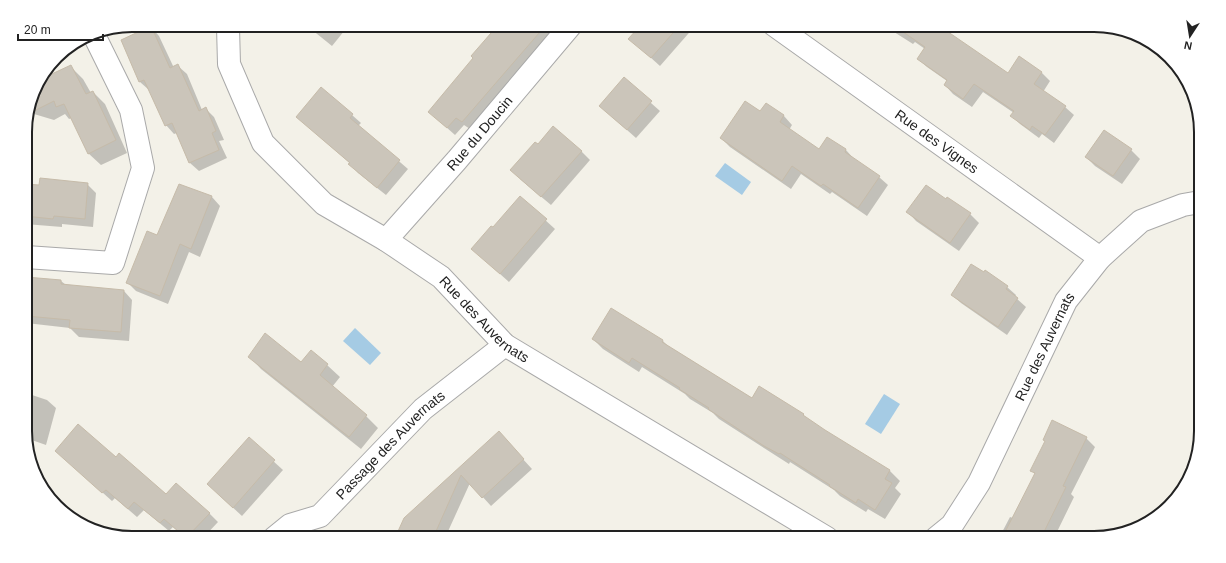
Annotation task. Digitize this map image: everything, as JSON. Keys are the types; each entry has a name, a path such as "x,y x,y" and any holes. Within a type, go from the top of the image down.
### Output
{"street":[{"name":"Rue des Auvernats","path":"228,32 229,64 263,142 324,204 386,240 441,277 505,345 815,531"},
{"name":"Rue du Doucin","path":"386,240 457,160 565,32"},
{"name":"Rue des Vignes","path":"784,32 1100,258"},
{"path":"32,257 112,263 143,168 131,110 97,38"},
{"name":"Rue des Auvernats","path":"945,531 952,525 979,483 1066,301 1100,258 1141,221 1183,205 1194,203"},
{"name":"Passage des Auvernats","path":"283,531 290,525 320,516 423,409 505,345"}],"water":[{"path":"725,163 751,182 742,195 715,176"},
{"path":"355,328 381,353 370,365 343,341"},
{"path":"884,394 900,404 881,434 865,424"}],"building":[{"path":"138,32 154,32 170,68 178,64 199,111 206,107 216,131 212,133 219,150 189,163 172,123 165,126 144,80 139,82 121,40"},
{"path":"492,32 540,32 462,122 456,118 447,128 428,112 473,58 471,56"},
{"path":"634,32 674,32 651,58 628,39"},
{"path":"903,32 948,32 1008,73 1019,56 1042,72 1034,84 1066,106 1045,135 1032,126 1030,130 1010,116 1014,111 974,84 963,99 944,85 947,80 917,59 925,47"},
{"path":"71,65 86,94 93,91 116,140 88,154 64,104 56,107 54,101 34,111 42,88 50,75"},
{"path":"624,77 652,101 627,130 599,106"},
{"path":"321,87 353,114 350,118 400,160 377,188 296,117"},
{"path":"745,101 760,111 766,103 784,115 780,122 819,149 827,137 846,149 845,152 880,176 858,208 823,184 821,186 792,166 782,181 720,138"},
{"path":"553,126 582,151 541,197 510,170 535,142 538,144"},
{"path":"1104,130 1132,149 1113,176 1085,157"},
{"path":"40,178 88,183 85,219 54,216 53,219 32,217 32,184 39,185"},
{"path":"179,184 212,196 191,249 180,244 160,296 126,283 147,231 157,235"},
{"path":"926,185 946,199 947,197 971,213 950,243 906,212"},
{"path":"520,196 547,219 500,274 471,249 491,226 493,227"},
{"path":"971,264 984,272 985,270 1008,286 1006,289 1018,298 998,327 951,295"},
{"path":"32,278 61,280 61,284 124,290 121,332 69,328 70,320 32,317"},
{"path":"611,308 663,340 662,342 752,398 759,386 804,414 803,415 825,430 890,470 885,479 892,483 875,510 858,499 856,503 780,453 779,454 764,446 679,389 680,388 632,358 629,363 592,339"},
{"path":"265,333 301,362 311,350 328,364 320,375 367,415 349,437 248,357"},
{"path":"1052,420 1087,437 1063,486 1066,487 1044,531 1006,531 1035,473 1030,471 1045,441 1043,440"},
{"path":"78,424 116,457 119,453 166,494 176,483 210,513 193,531 178,531 164,519 160,523 134,502 128,509 106,490 102,493 55,451"},
{"path":"499,431 524,459 482,498 461,475 436,531 398,531 404,518"},
{"path":"249,437 275,460 233,508 207,484"}]}
